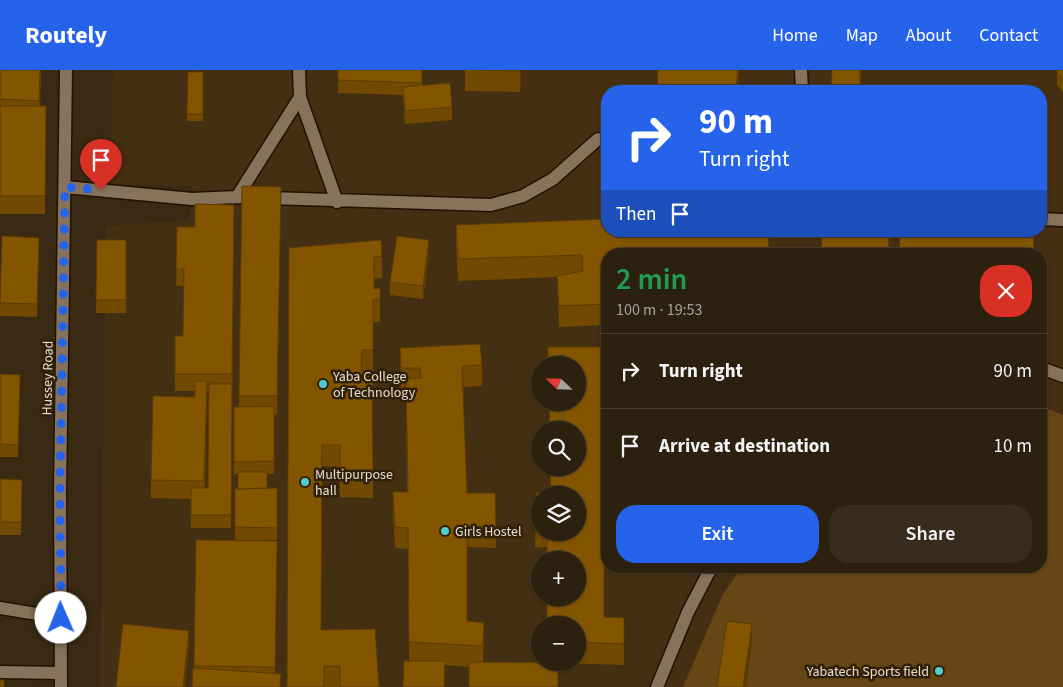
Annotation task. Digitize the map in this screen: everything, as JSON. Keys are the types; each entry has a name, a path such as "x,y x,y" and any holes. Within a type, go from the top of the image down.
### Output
{"street":[{"name":"Hussey Road","path":"61,687 60,492 66,70"},
{"path":"299,70 300,97 337,202"},
{"path":"801,70 802,85"},
{"path":"237,197 300,97"},
{"path":"65,187 192,199 237,197 337,202 491,205 523,196 553,179 598,140"},
{"path":"1047,219 1063,220"},
{"path":"1047,370 1063,376"},
{"path":"657,687 688,612 708,573"},
{"path":"0,608 61,618"},
{"path":"0,672 60,673"}],"shaded area":[{"name":"Yaba College of Technology","path":"113,70 1063,70 1063,687 100,687 106,226 189,220 193,186 110,184"},
{"name":"Yabatech Sports field","path":"1047,408 1063,415 1063,687 683,687 723,594 738,573 1047,573"}],"building":[{"path":"0,70 40,70 39,101 0,99"},
{"path":"338,70 422,70 422,83 338,80"},
{"path":"477,70 520,70 520,71"},
{"path":"658,70 738,70 737,85 657,85"},
{"path":"832,70 860,70 860,85 831,85"},
{"path":"1063,70 1063,79 1057,72"},
{"path":"188,72 203,72 203,114 187,114"},
{"path":"450,83 452,107 405,111 403,87"},
{"path":"0,106 46,106 45,196 0,196"},
{"path":"242,186 281,187 277,396 239,396"},
{"path":"195,204 234,205 232,374 175,374 175,336 183,336 184,269 176,269 177,227 195,227"},
{"path":"601,219 601,237 769,237 768,248 601,248 601,304 559,306 557,276 583,271 582,255 458,259 456,225"},
{"path":"2,236 39,238 37,304 0,303"},
{"path":"397,236 429,240 423,286 390,282"},
{"path":"822,237 889,237 888,248 821,248"},
{"path":"900,237 1034,237 1033,248 899,248"},
{"path":"97,240 126,240 126,300 96,300"},
{"name":"Multipurpose hall","path":"381,240 382,256 374,257 374,289 380,288 380,300 373,300 373,350 362,350 361,371 372,370 373,477 340,476 340,445 322,445 321,630 375,629 379,687 340,687 340,666 324,666 324,687 287,687 289,248"},
{"name":"Girls Hostel","path":"480,344 482,365 462,366 467,493 495,493 496,527 467,526 467,621 484,623 483,646 409,642 408,528 395,527 393,492 408,492 406,379 421,378 420,368 401,368 400,348"},
{"path":"548,347 601,347 601,573 604,573 604,617 624,618 624,644 586,642 586,616 547,616 547,606 586,606 586,551 547,551 547,541 586,541 586,486 551,486 550,476 586,476 586,421 550,421 549,411 586,411 586,356 548,356"},
{"path":"0,374 20,375 18,445 0,444"},
{"path":"195,381 207,381 204,481 151,480 153,396 195,397"},
{"path":"209,384 232,384 231,515 191,515 191,488 208,488"},
{"path":"274,406 274,461 234,462 234,407"},
{"path":"238,472 267,472 267,488 238,489"},
{"path":"0,479 22,480 21,522 0,522"},
{"path":"277,488 277,528 235,527 235,489"},
{"path":"196,540 277,541 275,667 194,666"},
{"path":"727,621 752,624 743,687 717,687"},
{"path":"123,624 189,631 183,687 116,687"},
{"path":"404,661 445,661 444,687 403,687"},
{"path":"469,662 531,663 531,671 558,671 558,687 469,687"},
{"path":"193,668 281,674 280,687 192,687"},
{"path":"0,680 4,680 4,687 0,687"}],"place":[{"name":"Yaba College of Technology","path":"323,384"},
{"name":"Multipurpose hall","path":"305,482"},
{"name":"Girls Hostel","path":"445,531"},
{"name":"Yabatech Sports field","path":"939,671"}],"route":[{"path":"61,618 60,492 65,187 101,190"}]}
